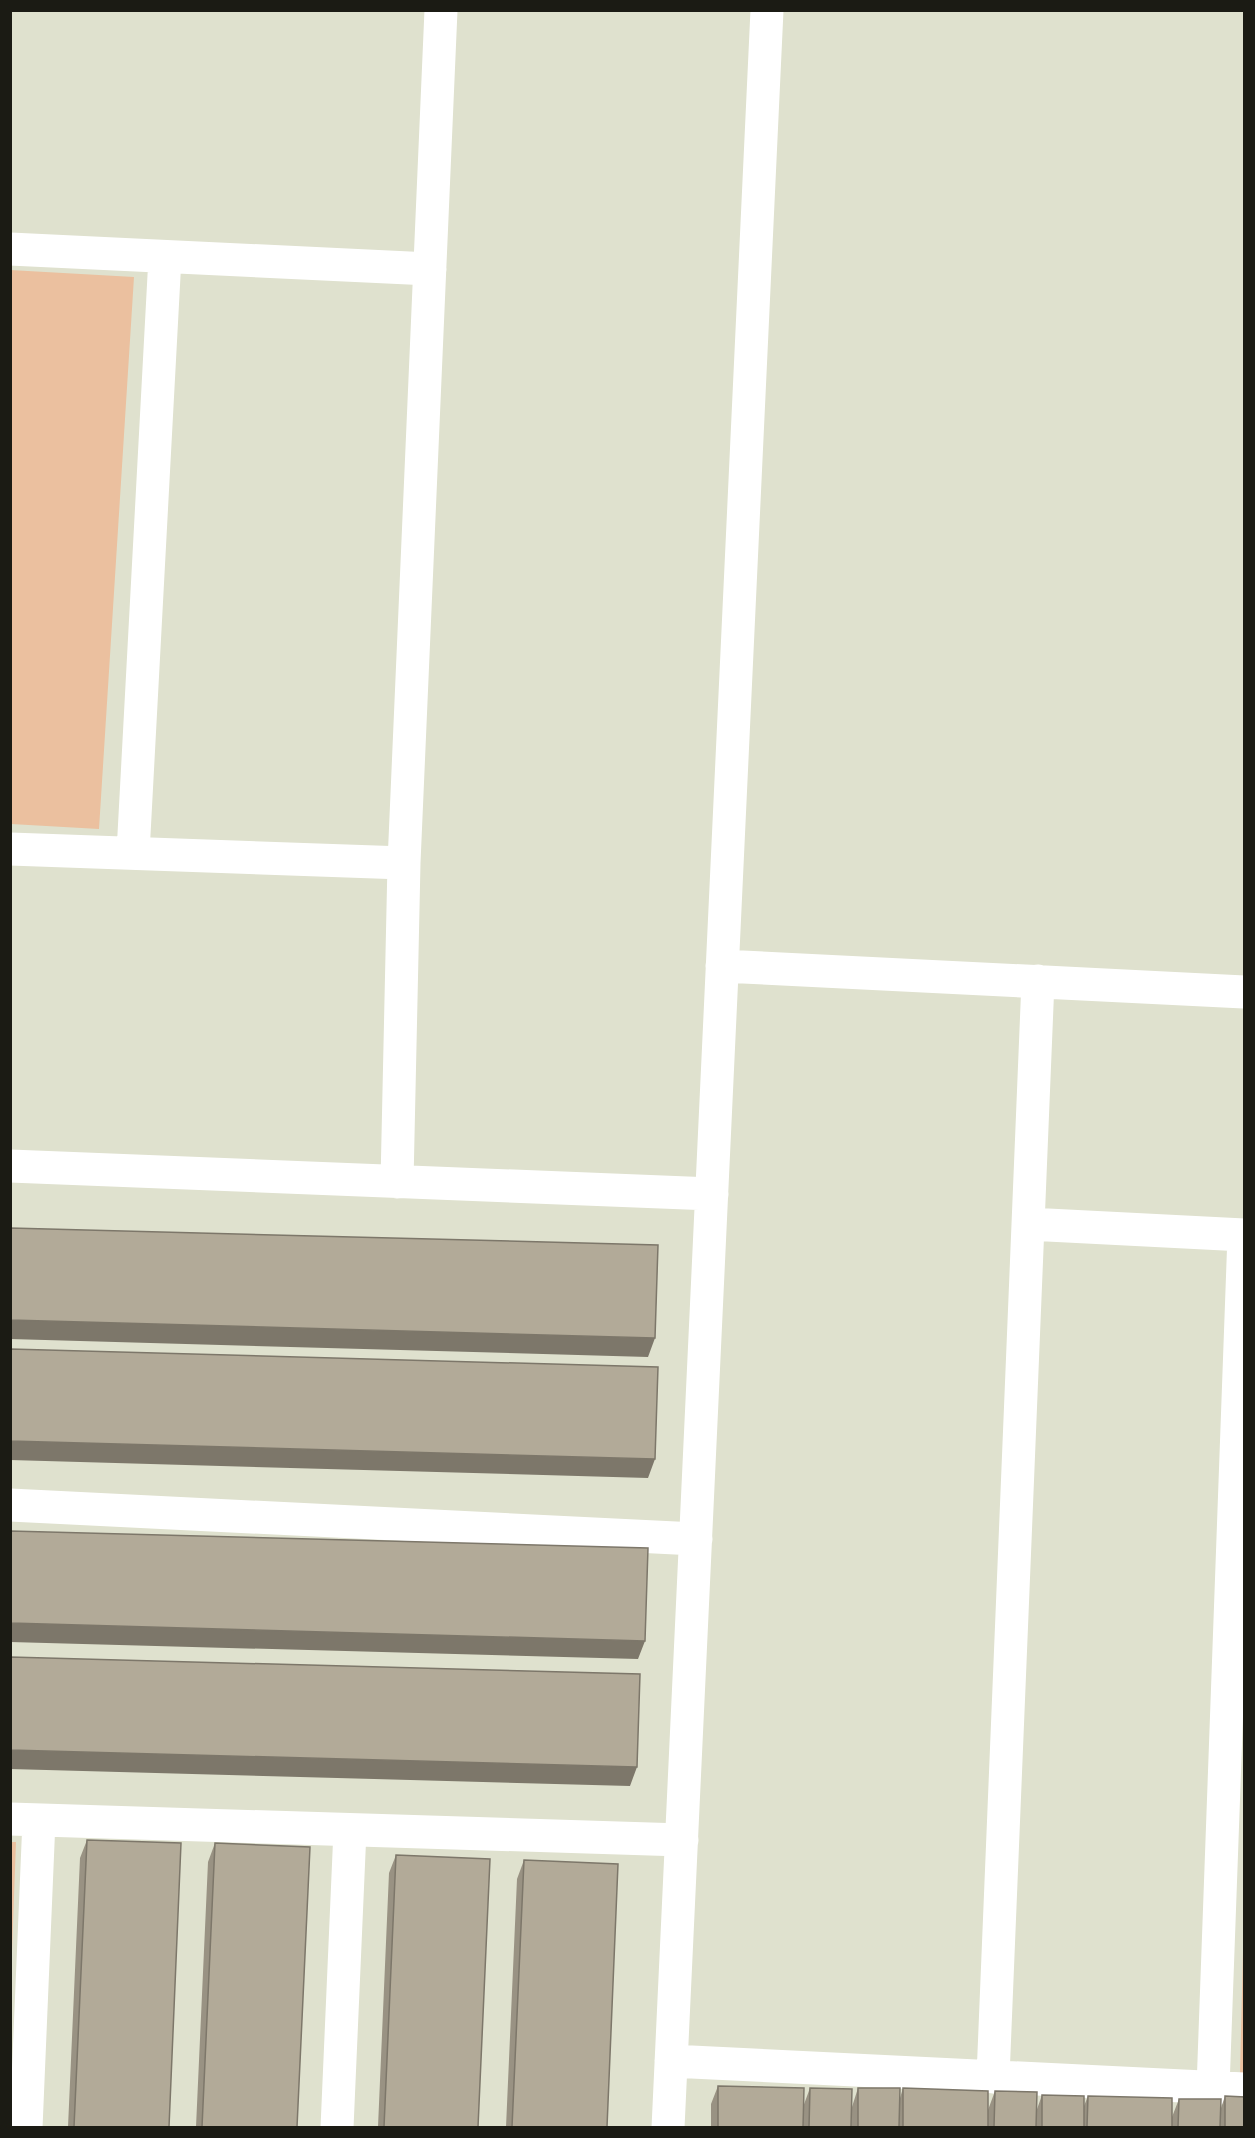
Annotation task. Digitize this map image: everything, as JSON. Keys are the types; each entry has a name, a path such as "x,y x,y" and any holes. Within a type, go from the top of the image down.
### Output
{"street":[{"path":"397,1182 404,863 441,10"},
{"path":"668,2127 767,11 753,10"},
{"path":"10,249 430,269"},
{"path":"133,853 165,256"},
{"path":"10,849 404,863"},
{"path":"722,966 1245,992"},
{"path":"993,2077 1038,981"},
{"path":"10,1166 712,1194"},
{"path":"1028,1224 1244,1235 1233,1843 1213,2088"},
{"path":"10,1505 696,1539"},
{"path":"26,2127 25,1820 682,1840"},
{"path":"337,2127 350,1830"},
{"path":"672,2061 1245,2090"}],"shaded area":[{"path":"10,270 134,277 99,829 11,824"},
{"path":"10,1842 16,1842 11,1979 10,1979"},
{"path":"1244,1910 1244,2073 1240,2073"}],"building":[{"path":"10,1228 658,1245 655,1338 10,1320"},
{"path":"10,1349 658,1367 655,1459 10,1441"},
{"path":"10,1531 648,1548 645,1641 10,1623"},
{"path":"10,1657 640,1674 637,1767 10,1750"},
{"path":"87,1840 181,1843 169,2127 74,2127"},
{"path":"215,1843 310,1847 297,2127 202,2127"},
{"path":"396,1855 490,1859 478,2127 384,2127"},
{"path":"524,1860 618,1864 607,2127 512,2127"},
{"path":"718,2086 804,2088 803,2127 718,2127"},
{"path":"810,2088 852,2089 851,2127 809,2127"},
{"path":"858,2088 900,2088 899,2127 858,2127"},
{"path":"903,2088 988,2091 988,2127 903,2127"},
{"path":"995,2091 1037,2092 1036,2127 994,2127"},
{"path":"1042,2095 1084,2096 1084,2127 1042,2127"},
{"path":"1088,2096 1172,2098 1172,2127 1087,2127"},
{"path":"1225,2096 1245,2097 1245,2127 1225,2127"},
{"path":"1179,2099 1221,2099 1220,2127 1178,2127"}]}
